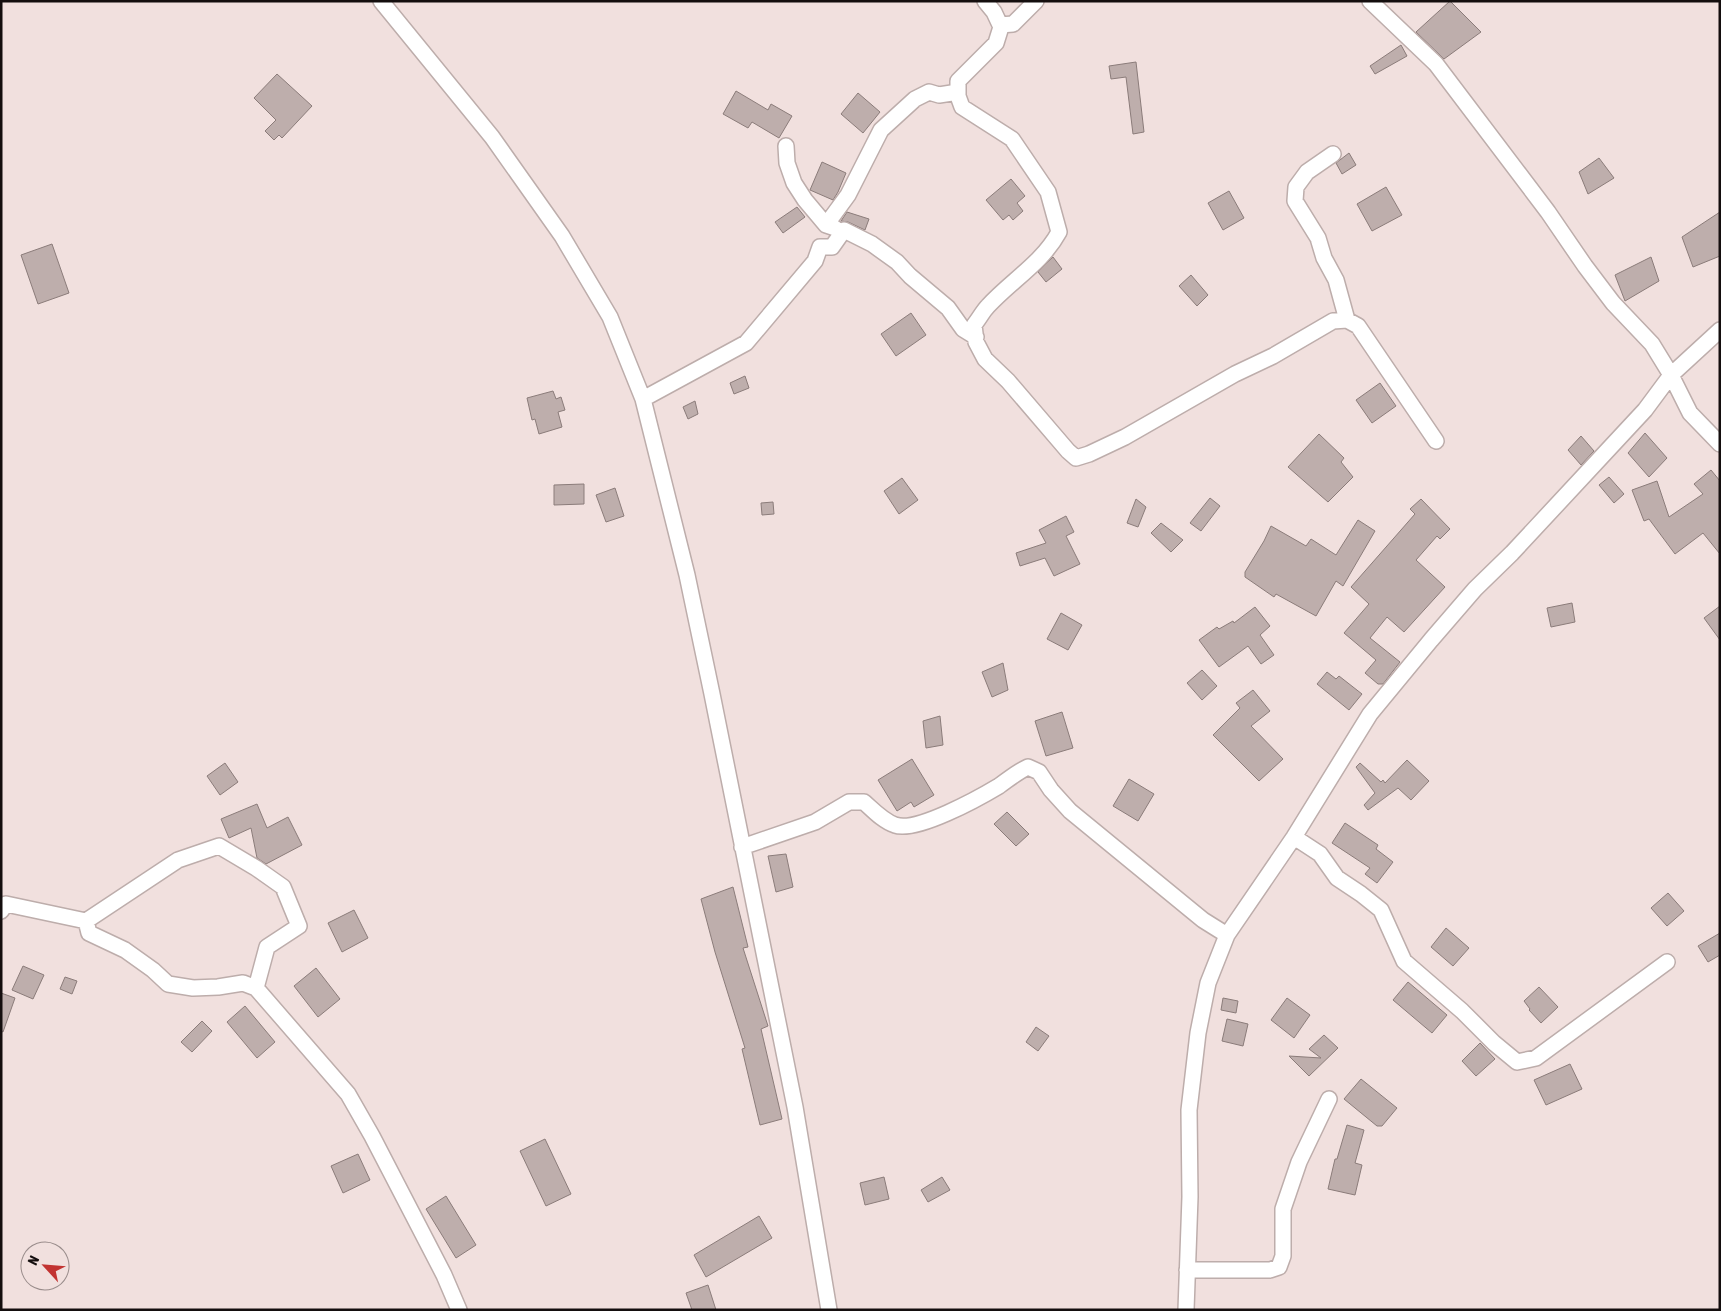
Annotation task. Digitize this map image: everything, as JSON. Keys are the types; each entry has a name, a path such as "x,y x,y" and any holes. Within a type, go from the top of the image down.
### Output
{"street":[{"path":"381,1 492,138 562,236 610,317 643,399 687,574 795,1107 829,1310"},
{"path":"985,1 994,12 1001,27 996,43 958,81 958,92 962,107 1012,140 1048,192 1059,232 1053,244 1041,257 988,306 974,325 976,342 985,359 1008,381 1068,451 1076,458 1089,454 1125,436 1235,374 1273,356 1333,321 1347,320 1358,326 1436,441"},
{"path":"1000,25 1013,24 1036,1"},
{"path":"1370,1 1436,64 1543,205 1607,296 1652,344 1671,375 1690,413 1720,444"},
{"path":"826,225 848,195 881,130 915,99 929,92 939,95 958,92"},
{"path":"786,146 787,163 794,183 826,225 844,230 872,244 897,262 910,276 948,308 962,329 976,336"},
{"path":"1332,154 1307,172 1296,187 1295,201 1318,238 1324,258 1336,280 1347,320"},
{"path":"643,399 746,343 815,261 820,247 832,246 844,230"},
{"path":"1186,1310 1190,1197 1189,1110 1198,1033 1208,983 1227,935 1294,837 1370,714 1462,604 1645,410 1671,375 1720,330"},
{"path":"742,847 815,822 849,802 864,802 878,815 896,826 917,825 950,811 1028,767 1039,772 1051,790 1070,811 1203,920 1227,935"},
{"path":"1294,837 1320,854 1337,878 1381,910 1404,961 1517,1062 1536,1058 1667,962"},
{"path":"1,911 6,904 86,921 178,860 219,846 283,887 299,926 267,947 256,988"},
{"path":"86,921 89,933 125,950 153,970 168,984 193,988 243,983 256,988 348,1094 377,1145 444,1274 460,1310"},
{"path":"1187,1270 1270,1270 1279,1267 1283,1256 1283,1209 1299,1162 1329,1099"}],"building":[{"path":"1450,1 1481,32 1444,59 1416,32"},
{"path":"1401,45 1407,56 1375,74 1370,66"},
{"path":"1136,62 1144,132 1133,134 1126,77 1111,79 1109,66"},
{"path":"277,74 312,106 282,138 279,135 274,140 265,131 276,120 254,98"},
{"path":"736,91 768,110 771,104 792,116 779,138 752,122 748,128 723,114"},
{"path":"858,93 880,112 863,133 841,114"},
{"path":"1349,153 1356,165 1342,174 1336,163"},
{"path":"1599,158 1614,178 1588,194 1579,172"},
{"path":"822,162 846,173 833,200 810,190"},
{"path":"1011,179 1025,196 1017,203 1023,211 1013,220 1009,215 1003,220 986,200"},
{"path":"1386,187 1402,215 1372,231 1357,204"},
{"path":"1229,191 1244,218 1223,230 1208,203"},
{"path":"797,207 805,217 783,233 775,222"},
{"path":"847,212 869,219 865,230 848,222 841,221"},
{"path":"1720,212 1720,256 1693,267 1682,237"},
{"path":"52,244 69,293 38,304 21,255"},
{"path":"1053,257 1062,269 1046,282 1038,272"},
{"path":"1651,257 1659,281 1625,301 1615,275"},
{"path":"1191,275 1208,295 1197,306 1179,286"},
{"path":"911,313 926,335 896,356 881,334"},
{"path":"745,376 749,388 734,394 730,383"},
{"path":"1380,383 1396,406 1372,423 1356,400"},
{"path":"553,391 556,399 561,397 565,410 558,412 562,427 539,434 535,419 532,420 527,398"},
{"path":"695,401 698,414 688,419 683,407"},
{"path":"1645,433 1667,458 1649,477 1628,453"},
{"path":"1319,434 1344,458 1341,462 1353,477 1328,502 1288,467"},
{"path":"1581,436 1594,451 1581,465 1568,450"},
{"path":"1711,470 1720,481 1720,554 1703,533 1675,554 1649,519 1644,521 1632,490 1657,481 1669,517 1703,494 1694,484"},
{"path":"1609,477 1624,494 1614,503 1599,485"},
{"path":"902,478 918,500 899,514 884,491"},
{"path":"584,484 584,504 554,505 554,485"},
{"path":"615,488 624,516 606,522 596,495"},
{"path":"1210,498 1220,506 1201,531 1190,523"},
{"path":"1136,499 1146,507 1138,527 1127,523"},
{"path":"1421,499 1450,529 1440,539 1437,536 1416,560 1445,587 1404,632 1387,617 1370,638 1400,662 1383,684 1378,684 1365,673 1376,660 1344,633 1369,604 1351,587 1415,514 1410,509"},
{"path":"773,502 774,514 762,515 761,503"},
{"path":"1066,516 1074,532 1066,536 1080,564 1054,576 1045,558 1020,566 1016,553 1046,543 1039,530"},
{"path":"1358,520 1375,531 1343,586 1336,581 1316,616 1276,594 1274,597 1245,577 1245,572 1271,526 1306,546 1311,539 1336,555"},
{"path":"1161,523 1183,540 1171,552 1151,533"},
{"path":"1572,603 1575,622 1551,627 1547,608"},
{"path":"1720,606 1720,640 1704,618"},
{"path":"1255,607 1270,626 1260,635 1274,655 1261,664 1248,646 1219,667 1199,640 1217,627 1219,629 1233,621 1234,623"},
{"path":"1061,613 1082,625 1068,650 1047,639"},
{"path":"1003,663 1008,690 992,697 982,672"},
{"path":"1202,670 1217,686 1202,700 1187,683"},
{"path":"1327,672 1336,679 1339,676 1362,694 1349,710 1317,684"},
{"path":"1253,690 1270,711 1251,726 1283,759 1259,781 1213,735 1240,708 1236,703"},
{"path":"1062,712 1073,748 1046,756 1035,721"},
{"path":"940,716 943,745 926,748 923,721"},
{"path":"912,759 934,795 914,807 911,802 897,811 878,780"},
{"path":"1407,760 1429,781 1411,800 1398,788 1368,810 1364,805 1375,793 1356,767 1360,763 1381,782 1383,780 1385,783"},
{"path":"225,763 238,782 220,795 207,776"},
{"path":"1129,779 1154,794 1138,821 1113,806"},
{"path":"257,804 267,828 288,817 302,845 266,864 257,858 251,828 229,838 221,819"},
{"path":"1007,812 1029,834 1016,846 994,824"},
{"path":"1345,823 1378,845 1376,849 1393,862 1377,883 1365,874 1370,868 1332,843"},
{"path":"786,854 793,887 776,892 768,856"},
{"path":"733,887 748,947 743,948 768,1026 761,1029 782,1119 760,1125 742,1049 745,1048 715,952 701,899"},
{"path":"1668,893 1684,911 1667,926 1651,908"},
{"path":"354,910 368,938 342,952 328,923"},
{"path":"1446,928 1469,948 1453,966 1431,947"},
{"path":"1720,933 1720,955 1708,962 1698,946"},
{"path":"23,966 44,975 33,999 12,990"},
{"path":"316,968 340,999 318,1017 294,986"},
{"path":"65,977 77,981 72,994 60,989"},
{"path":"1408,982 1447,1015 1432,1033 1393,1000"},
{"path":"1539,987 1558,1007 1541,1023 1529,1010 1524,1001"},
{"path":"1,993 15,998 3,1032 1,1031"},
{"path":"1223,998 1238,1001 1236,1013 1221,1010"},
{"path":"1287,998 1310,1015 1294,1038 1271,1020"},
{"path":"245,1006 275,1042 257,1058 227,1022"},
{"path":"1227,1019 1248,1024 1243,1046 1222,1041"},
{"path":"202,1021 212,1031 192,1052 181,1042"},
{"path":"1036,1027 1049,1036 1038,1051 1026,1042"},
{"path":"1324,1035 1338,1048 1309,1076 1289,1056 1321,1058 1309,1049"},
{"path":"1480,1043 1495,1059 1476,1076 1462,1061"},
{"path":"1570,1064 1582,1089 1546,1105 1534,1080"},
{"path":"1361,1079 1397,1108 1382,1126 1377,1126 1344,1099"},
{"path":"1347,1125 1364,1130 1355,1163 1362,1165 1355,1195 1328,1189 1335,1159 1337,1159"},
{"path":"545,1139 571,1194 546,1206 520,1151"},
{"path":"358,1154 370,1180 343,1193 331,1166"},
{"path":"884,1177 889,1199 865,1205 860,1183"},
{"path":"942,1177 950,1190 928,1202 921,1190"},
{"path":"446,1196 476,1245 456,1258 426,1209"},
{"path":"759,1216 772,1238 706,1277 694,1255"},
{"path":"708,1285 716,1310 692,1310 686,1293"}]}
